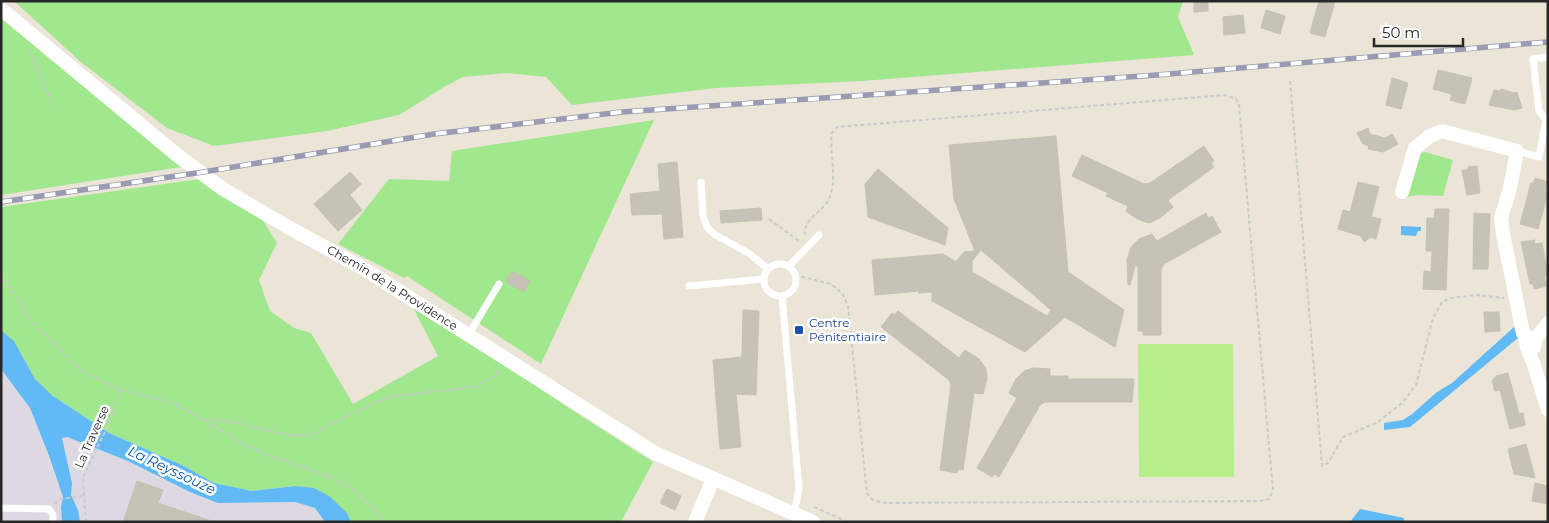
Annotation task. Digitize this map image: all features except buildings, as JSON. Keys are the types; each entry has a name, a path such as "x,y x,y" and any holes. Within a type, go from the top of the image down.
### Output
{"street":[{"name":"Chemin de la Providence","path":"1,9 177,155 223,189 361,267 655,453 813,522"},
{"path":"1402,192 1415,148 1430,136 1442,131 1517,151 1510,188 1501,218 1502,234 1517,305 1525,319 1535,327 1534,365 1548,410"},
{"path":"695,522 712,479"}],"lane":[{"path":"1517,151 1539,157 1547,120 1539,111 1533,58 1548,57"},
{"path":"701,182 703,216 707,227 714,234 750,254 768,269"},
{"path":"789,266 819,235"},
{"path":"778,264 789,266 795,274 796,284 794,289 791,293 782,296 771,294 764,285 768,269 778,264"},
{"path":"689,286 764,279"},
{"path":"469,334 499,284"},
{"path":"782,296 799,488 794,514"},
{"path":"1,508 49,510 53,515 53,522"}],"path":[{"path":"19,25 54,107"},
{"path":"1290,81 1322,466 1328,463 1343,437 1378,422 1402,403 1416,385 1433,318 1442,302 1451,298 1477,295 1517,305"},
{"path":"795,274 831,284 843,294 848,306 867,494 872,500 884,503 1260,501 1269,499 1273,491 1239,105 1236,98 1225,96 837,127 832,133 831,139 833,184 828,200 807,222 804,233 807,247"},
{"path":"769,219 807,247"},
{"path":"1,274 32,322 80,370 121,390 174,403 246,446 268,456 329,476 355,490 386,522"},
{"path":"205,421 227,420 298,436 310,435 387,397 474,387 484,384 513,362"},
{"name":"La Traverse","path":"86,522 83,479 121,390"},
{"path":"60,500 83,496"},
{"path":"797,500 848,522"}],"shaded area":[{"path":"1,369 30,408 63,497 72,483 62,438 67,437 128,461 190,492 218,503 295,502 316,508 325,522 1,522"}],"green space":[{"path":"14,1 1183,1 1178,17 1194,55 862,81 716,88 572,105 546,77 508,73 463,77 399,115 327,131 214,146 167,128 82,63"},
{"path":"1,17 181,167 1,195"},
{"path":"654,120 541,364 407,276 404,278 338,244 389,179 449,181 452,151"},
{"path":"1425,152 1453,160 1443,196 1418,195 1405,197 1418,154"},
{"path":"200,179 262,219 277,243 259,280 270,311 294,328 311,333 353,404 438,356 410,302 653,462 621,522 351,522 347,513 295,486 252,491 214,483 184,466 109,433 53,396 35,379 14,341 1,330 1,207"},
{"path":"1138,344 1233,344 1234,477 1139,477"}],"water":[{"path":"1401,226 1421,227 1421,231 1418,231 1416,236 1401,235"},
{"path":"1514,327 1518,338 1410,427 1384,430 1384,423 1403,420 1412,414 1437,392 1452,383"},
{"name":"La Reyssouze","path":"1,330 14,341 35,379 53,396 109,433 184,466 214,483 252,491 295,486 314,488 329,496 347,513 351,522 325,522 315,508 295,502 218,503 190,492 128,461 67,437 62,438 72,483 71,495 78,510 80,522 62,522 61,507 63,497 30,408 1,369"},
{"path":"1360,509 1404,518 1404,522 1350,522"}],"railway":[{"path":"1,202 203,172 434,134 622,112 1157,75 1548,42"}],"place":[{"name":"Centre Pénitentiaire","path":"799,330"}]}
